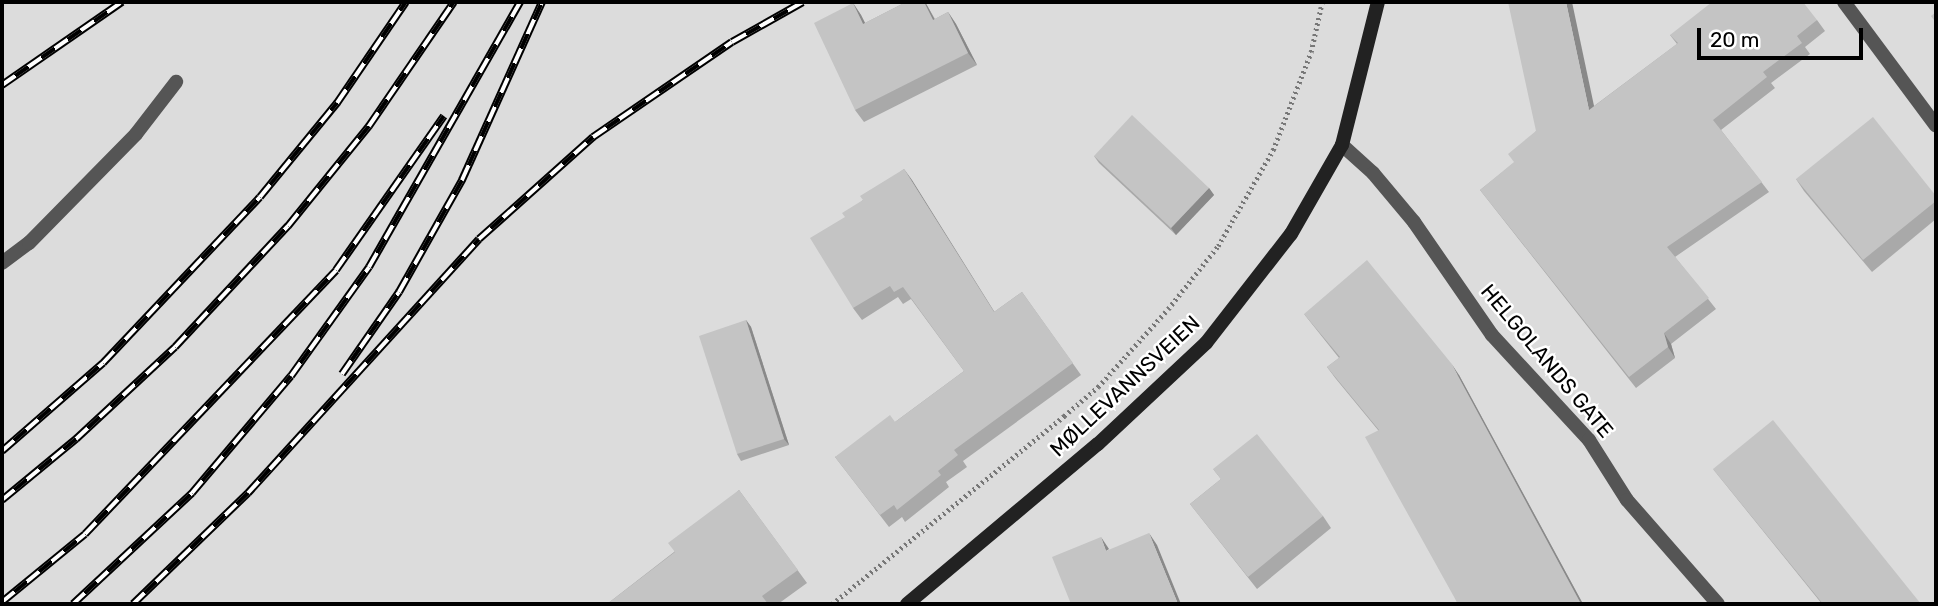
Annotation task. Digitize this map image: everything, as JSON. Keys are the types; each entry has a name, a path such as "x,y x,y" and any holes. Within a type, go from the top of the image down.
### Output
{"main road":[{"name":"MØLLEVANNSVEIEN","path":"907,604 1098,444 1206,343 1291,234 1342,145 1378,2"}],"street":[{"path":"1844,2 1936,126"},
{"path":"2,263 29,243 136,134 176,82"},
{"name":"HELGOLANDS GATE","path":"1342,145 1414,222 1492,335 1589,440 1626,500 1718,604"}],"path":[{"path":"832,604 1090,394 1168,309 1218,246 1273,150 1311,52 1322,2"}],"shaded area":[{"path":"2,2 1936,2 1936,604 2,604"}],"building":[{"path":"906,2 924,2 933,20 948,12 968,53 855,110 814,23 853,3 863,24"},
{"path":"1508,2 1566,2 1589,110 1678,43 1670,35 1712,2 1803,2 1817,20 1797,36 1802,43 1763,72 1767,77 1713,120 1762,182 1667,247 1709,298 1664,333 1668,347 1629,377 1480,190 1514,162 1508,154 1536,131"},
{"path":"1132,115 1209,188 1171,228 1094,156"},
{"path":"1873,117 1936,196 1936,201 1863,260 1796,179"},
{"path":"904,169 994,312 1022,292 1073,363 954,450 958,455 938,471 941,475 897,510 894,505 880,515 835,457 890,415 895,422 964,371 903,287 894,292 890,286 853,308 810,238 845,217 842,213 863,200 860,196"},
{"path":"1367,260 1451,363 1581,604 1458,604 1365,437 1379,430 1327,367 1340,357 1304,314"},
{"path":"746,320 784,439 737,454 699,336"},
{"path":"1773,420 1921,604 1823,604 1713,469"},
{"path":"1257,434 1323,516 1248,577 1190,504 1221,479 1213,469"},
{"path":"739,490 798,570 762,596 768,604 607,604 675,552 668,543"},
{"path":"1149,533 1178,604 1071,604 1052,557 1101,537 1106,551"}],"railway":[{"path":"2,85 122,2"},
{"path":"2,451 103,363 260,197 337,103 406,2"},
{"path":"2,500 76,439 175,347 288,226 369,126 454,2"},
{"path":"73,604 192,493 291,376 369,267 520,2"},
{"path":"342,374 399,292 462,180 542,2"},
{"path":"133,604 248,493 479,239 593,137 732,42 803,2"},
{"path":"2,602 85,534 336,270 444,116"}]}
